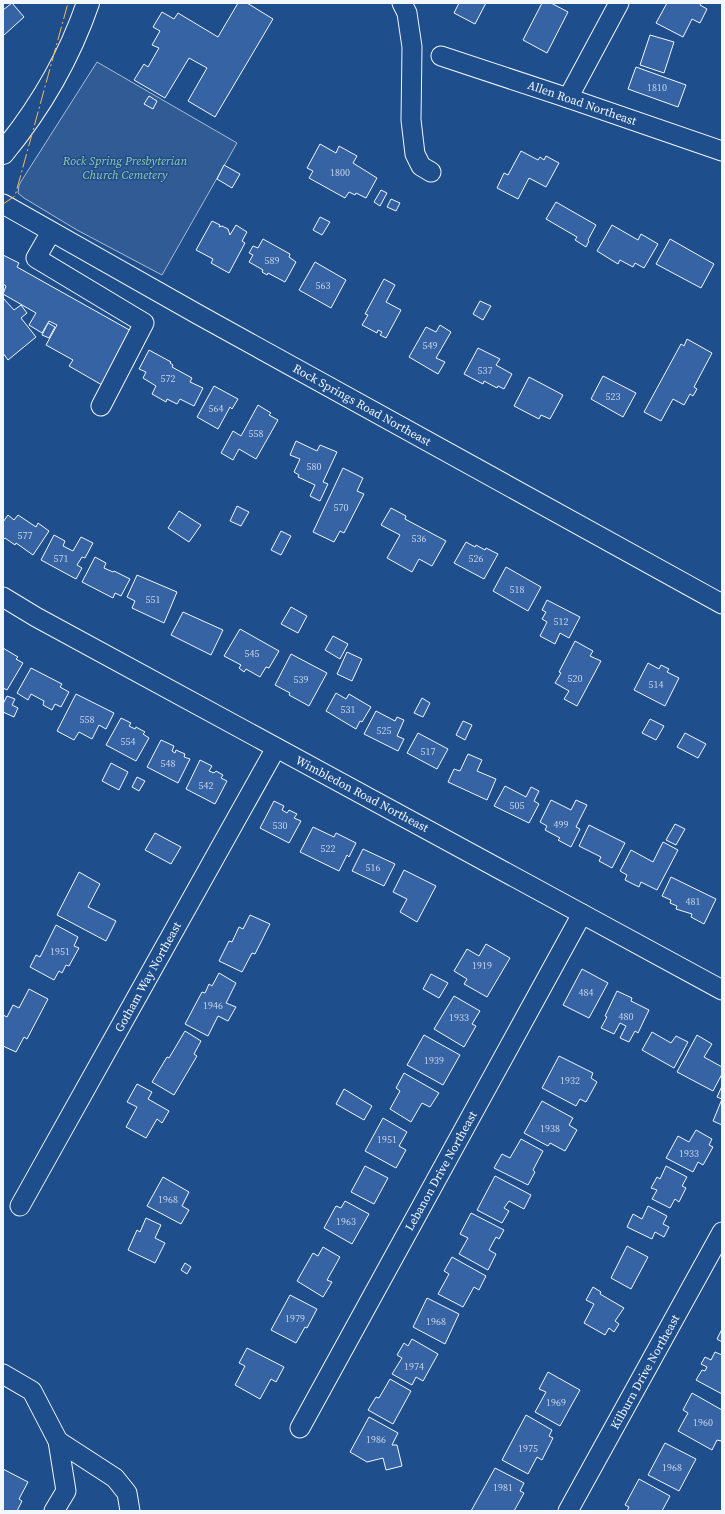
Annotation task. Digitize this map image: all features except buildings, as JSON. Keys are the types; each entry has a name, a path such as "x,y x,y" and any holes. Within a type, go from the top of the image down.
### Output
{"main road":[{"path":"3,153 29,119 56,76 69,52 88,3"}],"street":[{"path":"402,3 407,13 412,47 411,120 415,154 421,166 431,172"},
{"path":"568,98 619,3"},
{"name":"Allen Road Northeast","path":"441,56 722,151"},
{"name":"Rock Springs Road Northeast","path":"3,204 722,604"},
{"path":"51,232 36,258 144,323 101,406"},
{"name":"Wimbledon Road Northeast","path":"3,597 36,617 722,990"},
{"name":"Gotham Way Northeast","path":"20,1206 276,748"},
{"name":"Lebanon Drive Northeast","path":"300,1428 582,914"},
{"name":"Kilburn Drive Northeast","path":"568,1511 722,1232"},
{"path":"3,1374 32,1391 58,1440 66,1491 54,1511"},
{"path":"58,1440 115,1478 127,1493 130,1511"}],"shaded area":[{"name":"Rock Spring Presbyterian Church Cemetery","path":"97,62 237,143 162,275 77,230 18,193 19,185 22,180"}],"power":[{"path":"3,204 15,196 68,3"}]}
